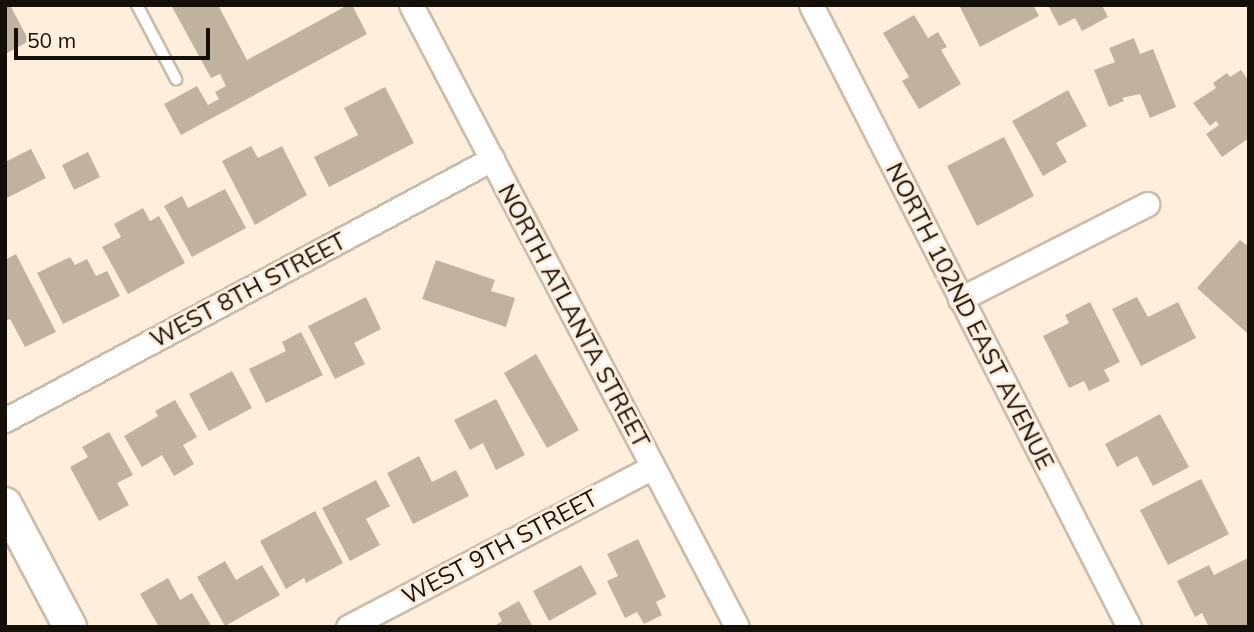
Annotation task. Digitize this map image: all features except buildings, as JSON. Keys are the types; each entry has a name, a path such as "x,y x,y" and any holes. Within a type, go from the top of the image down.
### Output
{"main road":[{"path":"5,504 70,627"}],"street":[{"name":"NORTH ATLANTA STREET","path":"411,5 737,627"},
{"name":"NORTH 102ND EAST AVENUE","path":"811,5 1129,627"},
{"name":"WEST 8TH STREET","path":"5,420 492,159"},
{"path":"960,299 1147,204"},
{"name":"WEST 9TH STREET","path":"348,627 653,467"}],"lane":[{"path":"137,5 176,79"}]}
